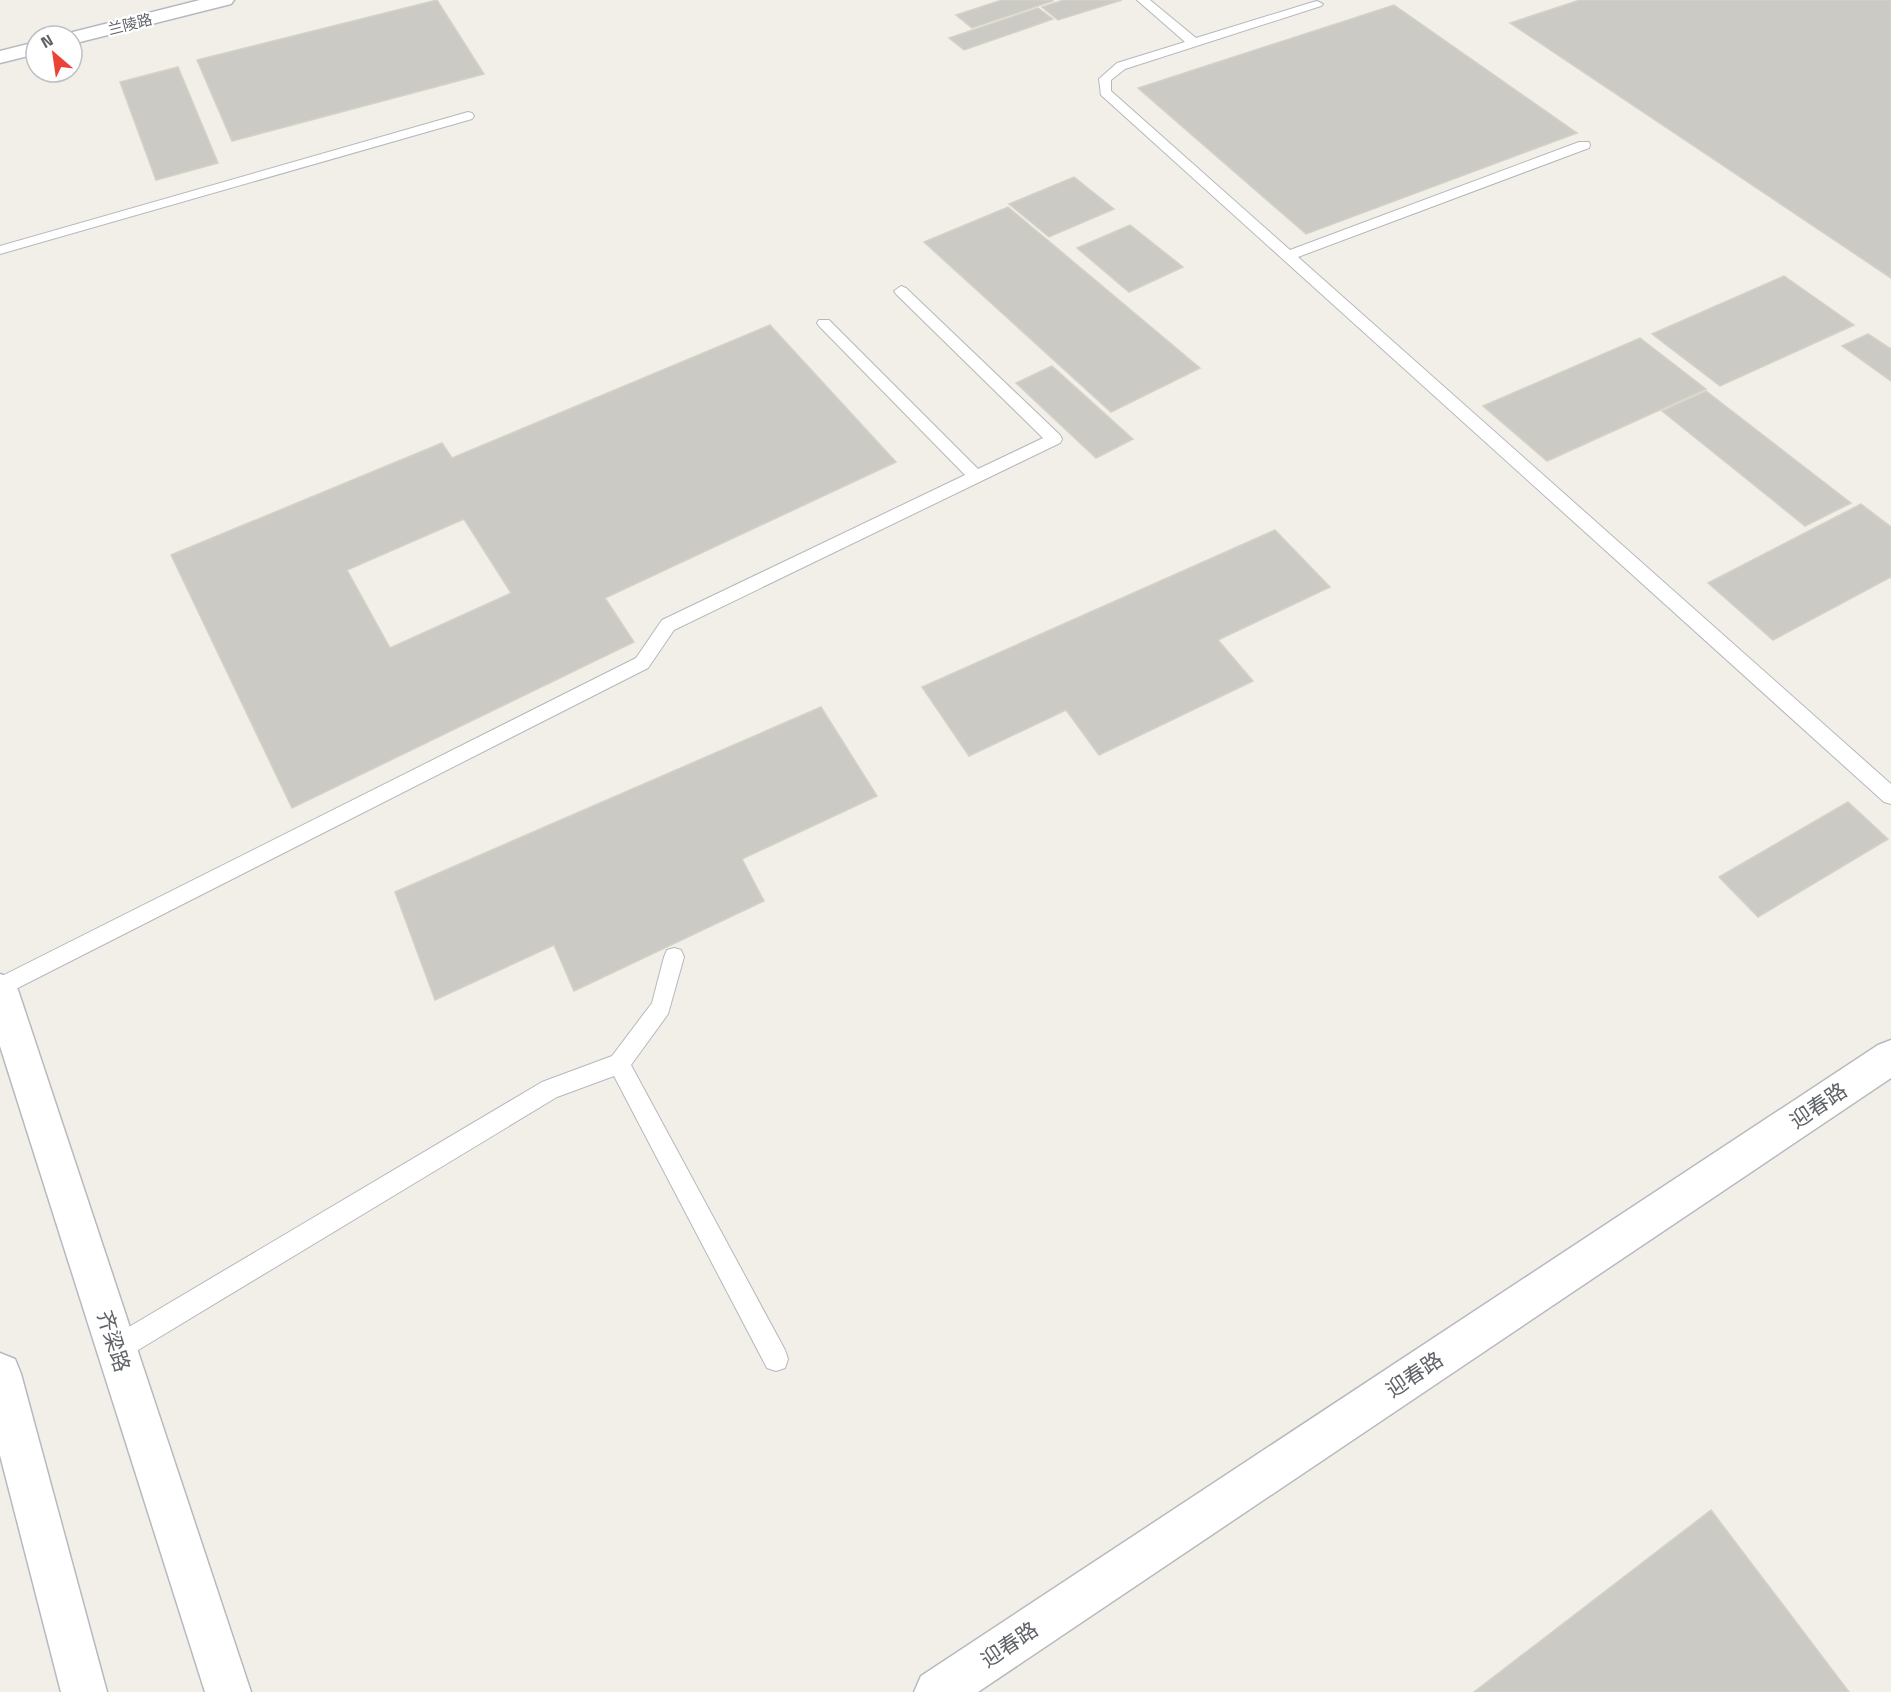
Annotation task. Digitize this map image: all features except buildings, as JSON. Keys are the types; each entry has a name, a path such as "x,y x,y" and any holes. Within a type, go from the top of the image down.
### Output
{"street":[{"name":"兰陵路","path":"84,35 224,0"},
{"path":"0,57 24,51"},
{"name":"齐梁路","path":"0,988 228,1692"},
{"name":"迎春路","path":"937,1692 1891,1057"},
{"path":"0,1374 84,1692"}],"lane":[{"path":"1143,0 1194,42"},
{"path":"1317,4 1121,66 1105,79 1104,92 1891,796"},
{"path":"0,250 468,116"},
{"path":"1288,256 1584,145"},
{"path":"0,988 642,663 668,625 1054,440 902,291"},
{"path":"824,323 975,476"},
{"path":"116,1349 550,1089 619,1064 661,1007 674,957"},
{"path":"619,1064 776,1359"}]}
